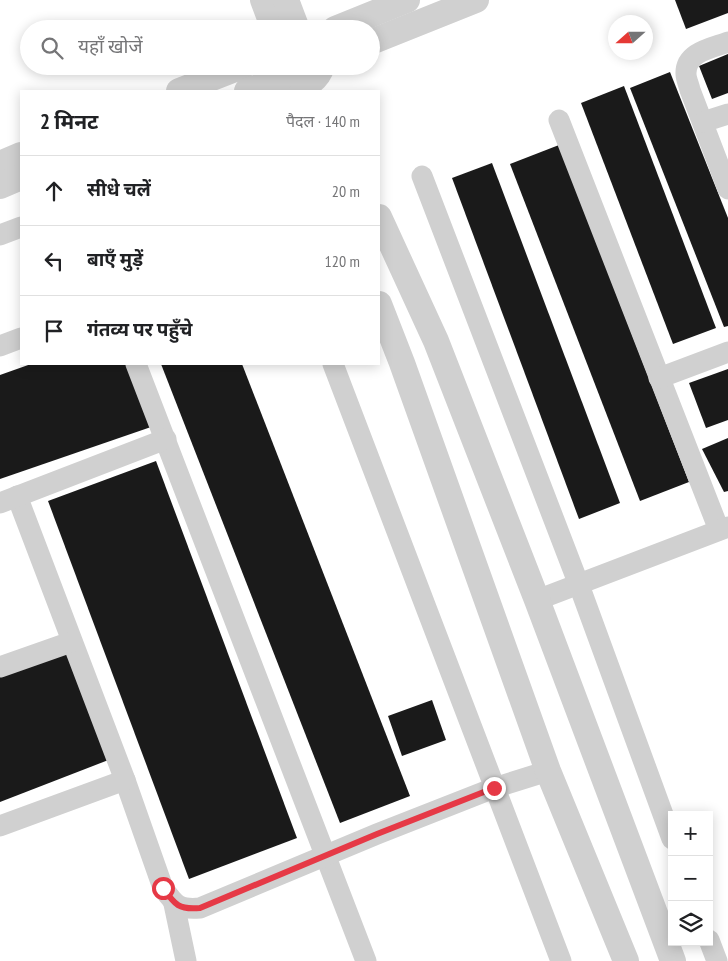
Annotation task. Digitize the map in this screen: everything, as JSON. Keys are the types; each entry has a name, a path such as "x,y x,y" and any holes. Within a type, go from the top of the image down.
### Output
{"street":[{"path":"263,0 271,20"},
{"path":"286,0 294,20"},
{"path":"358,20 408,0"},
{"path":"380,38 476,0"},
{"path":"728,42 697,54 690,59 686,74 690,90 728,189"},
{"path":"182,90 220,75"},
{"path":"252,90 300,80"},
{"path":"703,122 728,114"},
{"path":"537,600 723,528 659,378 559,120"},
{"path":"0,164 20,155"},
{"path":"422,176 579,585 668,828"},
{"path":"0,186 20,177"},
{"path":"380,219 436,341 537,600 673,961"},
{"path":"0,235 20,226"},
{"path":"380,307 406,372 548,771 626,961"},
{"path":"0,346 20,338"},
{"path":"659,378 728,352"},
{"path":"136,365 366,961"},
{"path":"333,365 561,961"},
{"path":"166,439 8,500 71,642 125,780 163,888 174,904 186,961"},
{"path":"0,667 71,642"},
{"path":"174,904 186,909 200,908 325,855 494,788 548,771"},
{"path":"0,826 125,780"},
{"path":"711,946 717,961"}],"building":[{"path":"675,0 728,0 728,13 686,29"},
{"path":"728,54 728,93 712,99 699,66"},
{"path":"670,72 728,218 728,326 724,327 630,88"},
{"path":"624,86 716,328 673,344 581,103"},
{"path":"559,145 689,482 640,501 510,164"},
{"path":"492,163 620,503 579,519 452,178"},
{"path":"28,365 129,365 151,427 0,479 0,375"},
{"path":"161,365 242,365 410,796 340,823"},
{"path":"728,369 728,420 706,428 689,383"},
{"path":"728,438 728,491 724,492 702,449"},
{"path":"156,461 297,838 189,879 48,501"},
{"path":"68,648 111,759 0,802 0,675"},
{"path":"432,700 446,740 402,756 388,716"}],"route":[{"path":"163,888 174,904 186,909 200,908 377,834 494,788"}]}
